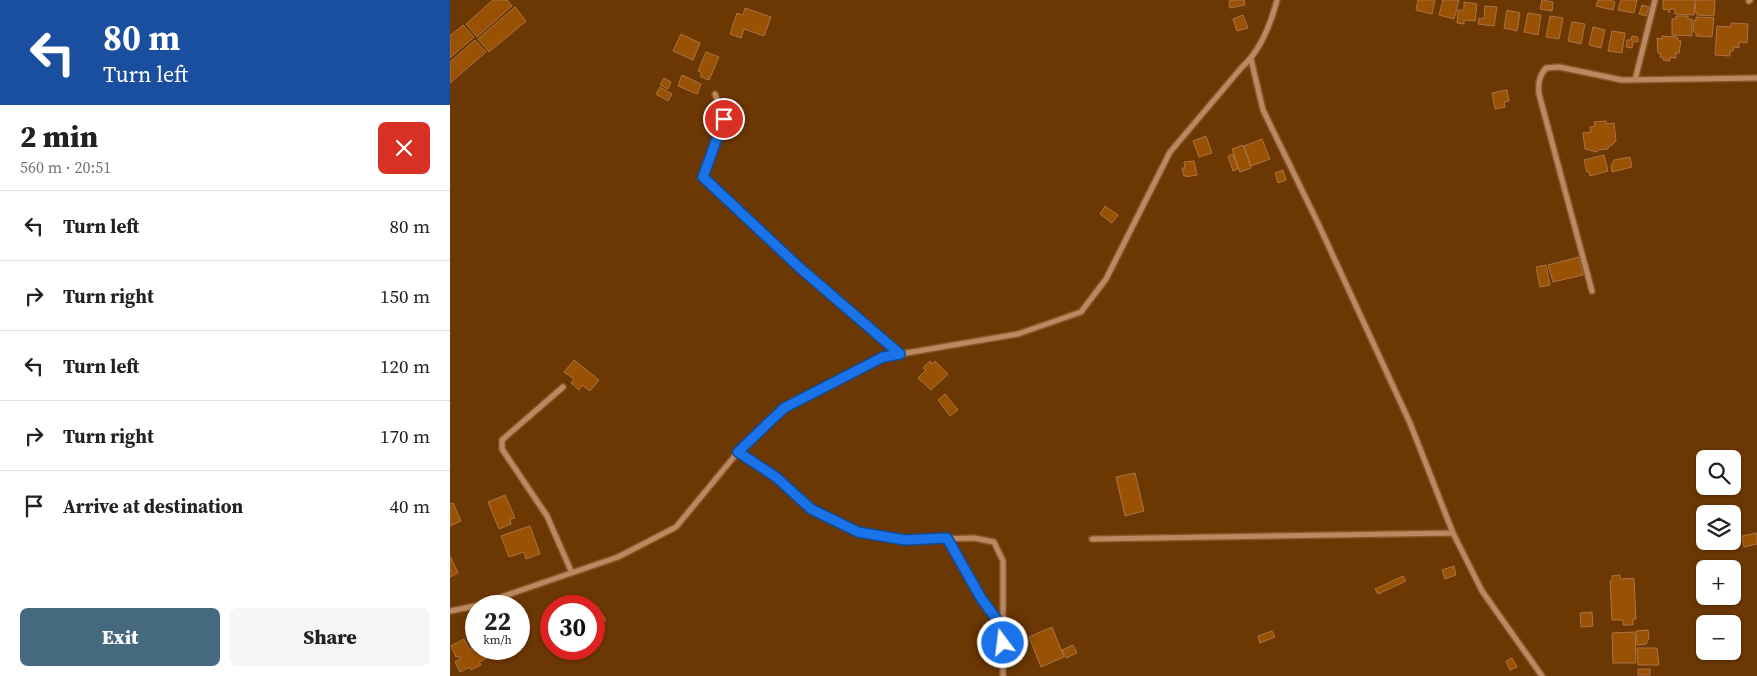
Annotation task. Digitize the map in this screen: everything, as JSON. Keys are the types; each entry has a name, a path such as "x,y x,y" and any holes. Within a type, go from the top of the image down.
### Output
{"street":[{"path":"450,611 475,606 618,557 676,527 738,452 784,408 883,357 1018,334 1081,312 1106,279 1170,152 1242,67 1251,59 1272,18 1277,0"},
{"path":"1635,80 1655,0"},
{"path":"1251,59 1263,110 1317,221 1410,423 1453,533 1482,592 1542,676"},
{"path":"1592,290 1539,94 1538,82 1542,73 1546,68 1559,67 1622,80 1757,78"},
{"path":"714,94 724,119 703,177 800,268 900,354"},
{"path":"563,387 502,440 502,449 547,516 572,573"},
{"path":"738,452 776,477 811,509 858,532 905,540 974,538 994,542 1003,561 1004,676"},
{"path":"1092,539 1453,533"},
{"path":"947,538 981,598 1003,628"}],"building":[{"path":"493,0 507,0 512,6 477,37 466,24"},
{"path":"1244,0 1245,5 1230,8 1229,1"},
{"path":"1418,0 1435,0 1432,14 1416,10"},
{"path":"1443,0 1459,0 1454,19 1439,15"},
{"path":"1542,0 1553,2 1552,11 1540,9"},
{"path":"1598,0 1615,2 1613,10 1596,6"},
{"path":"1621,0 1637,0 1634,13 1618,10"},
{"path":"1663,0 1695,0 1694,15 1675,14 1675,9 1670,9 1669,13 1669,10 1663,9"},
{"path":"1696,0 1715,0 1714,16 1697,15 1697,12 1695,12"},
{"path":"1464,2 1477,4 1475,21 1464,20 1464,24 1457,23 1458,10 1464,10"},
{"path":"1642,5 1649,7 1646,16 1639,14"},
{"path":"1485,6 1497,7 1494,26 1478,24 1479,18 1484,19"},
{"path":"515,7 526,21 489,52 478,39"},
{"path":"745,8 771,17 764,36 744,29 741,38 730,34 737,13 743,15"},
{"path":"1507,10 1520,13 1517,31 1504,28"},
{"path":"1528,13 1541,15 1538,35 1524,32"},
{"path":"1243,15 1248,28 1237,31 1233,19"},
{"path":"1550,16 1563,18 1559,39 1546,37"},
{"path":"1676,16 1688,16 1688,19 1692,19 1692,36 1672,35 1672,19 1676,19"},
{"path":"1696,17 1714,18 1712,37 1696,36 1696,33 1693,31"},
{"path":"1572,22 1585,24 1581,44 1568,41"},
{"path":"1731,23 1748,24 1747,43 1739,42 1739,48 1734,47 1733,51 1730,51 1730,56 1715,55 1717,26 1731,27"},
{"path":"463,25 474,37 450,58 450,36"},
{"path":"1593,27 1605,30 1601,48 1589,45"},
{"path":"1612,31 1625,33 1622,53 1608,51"},
{"path":"681,34 700,43 693,60 673,51"},
{"path":"1632,36 1638,37 1638,42 1633,42 1632,48 1626,47 1627,40 1631,40"},
{"path":"1662,36 1677,37 1681,41 1679,53 1676,53 1676,58 1670,57 1670,61 1663,60 1664,58 1660,57 1661,54 1658,53 1657,38 1662,39"},
{"path":"475,40 486,52 450,83 450,62"},
{"path":"706,52 719,57 709,80 701,77 701,72 698,71"},
{"path":"682,75 701,84 697,94 678,86"},
{"path":"664,78 671,82 668,89 660,85"},
{"path":"660,87 672,94 668,101 656,94"},
{"path":"1507,90 1509,101 1504,102 1505,107 1495,109 1492,93"},
{"path":"1606,121 1606,124 1614,123 1616,141 1608,149 1598,150 1597,152 1585,149 1583,133 1591,132 1590,127 1595,126 1594,122"},
{"path":"1206,136 1212,153 1199,157 1193,141"},
{"path":"1262,139 1270,159 1251,166 1244,146"},
{"path":"1243,145 1251,168 1240,172 1232,149"},
{"path":"1233,154 1238,169 1233,171 1228,156"},
{"path":"1604,155 1608,171 1590,176 1584,160"},
{"path":"1630,157 1632,167 1612,172 1611,166 1614,160"},
{"path":"1194,161 1197,175 1184,176 1182,168 1185,168 1184,162"},
{"path":"1283,170 1286,180 1278,183 1275,173"},
{"path":"1105,206 1118,215 1112,223 1100,214"},
{"path":"1579,257 1583,275 1553,282 1548,265"},
{"path":"1546,265 1550,285 1540,287 1536,267"},
{"path":"574,360 599,380 590,391 582,385 579,390 571,383 574,379 564,372"},
{"path":"930,361 932,364 935,361 948,374 931,390 918,378 926,370 923,368"},
{"path":"945,394 958,410 950,416 938,400"},
{"path":"1135,473 1144,511 1125,516 1116,477"},
{"path":"505,495 515,518 510,519 511,524 499,529 488,502"},
{"path":"453,503 461,521 450,526 450,504"},
{"path":"530,526 540,554 526,559 524,552 509,557 501,536"},
{"path":"1757,533 1757,544 1744,547 1742,536"},
{"path":"450,556 458,573 450,577"},
{"path":"1454,566 1456,575 1445,579 1442,570"},
{"path":"1620,575 1620,579 1634,578 1636,619 1633,619 1633,625 1623,625 1623,620 1612,620 1610,581 1612,581 1612,576"},
{"path":"1403,576 1406,581 1378,594 1375,589"},
{"path":"1592,612 1593,626 1581,627 1580,613"},
{"path":"1052,627 1064,657 1041,667 1029,637"},
{"path":"1648,630 1649,638 1646,644 1637,645 1636,631"},
{"path":"1272,631 1275,637 1260,643 1258,636"},
{"path":"1635,632 1636,663 1613,663 1612,633"},
{"path":"464,639 465,660 483,660 479,662 481,665 471,670 470,667 460,672 455,662 460,659 459,656 456,657 451,646"},
{"path":"1073,645 1077,653 1066,658 1062,650"},
{"path":"1637,648 1657,648 1659,665 1638,665"},
{"path":"1512,658 1517,667 1510,670 1506,661"},
{"path":"1638,669 1650,669 1650,675 1638,675"}],"route":[{"path":"724,119 703,177 800,268 900,354 883,357 784,408 738,452 776,477 811,509 858,532 905,540 947,538 981,598 1003,628 1003,643"}]}
